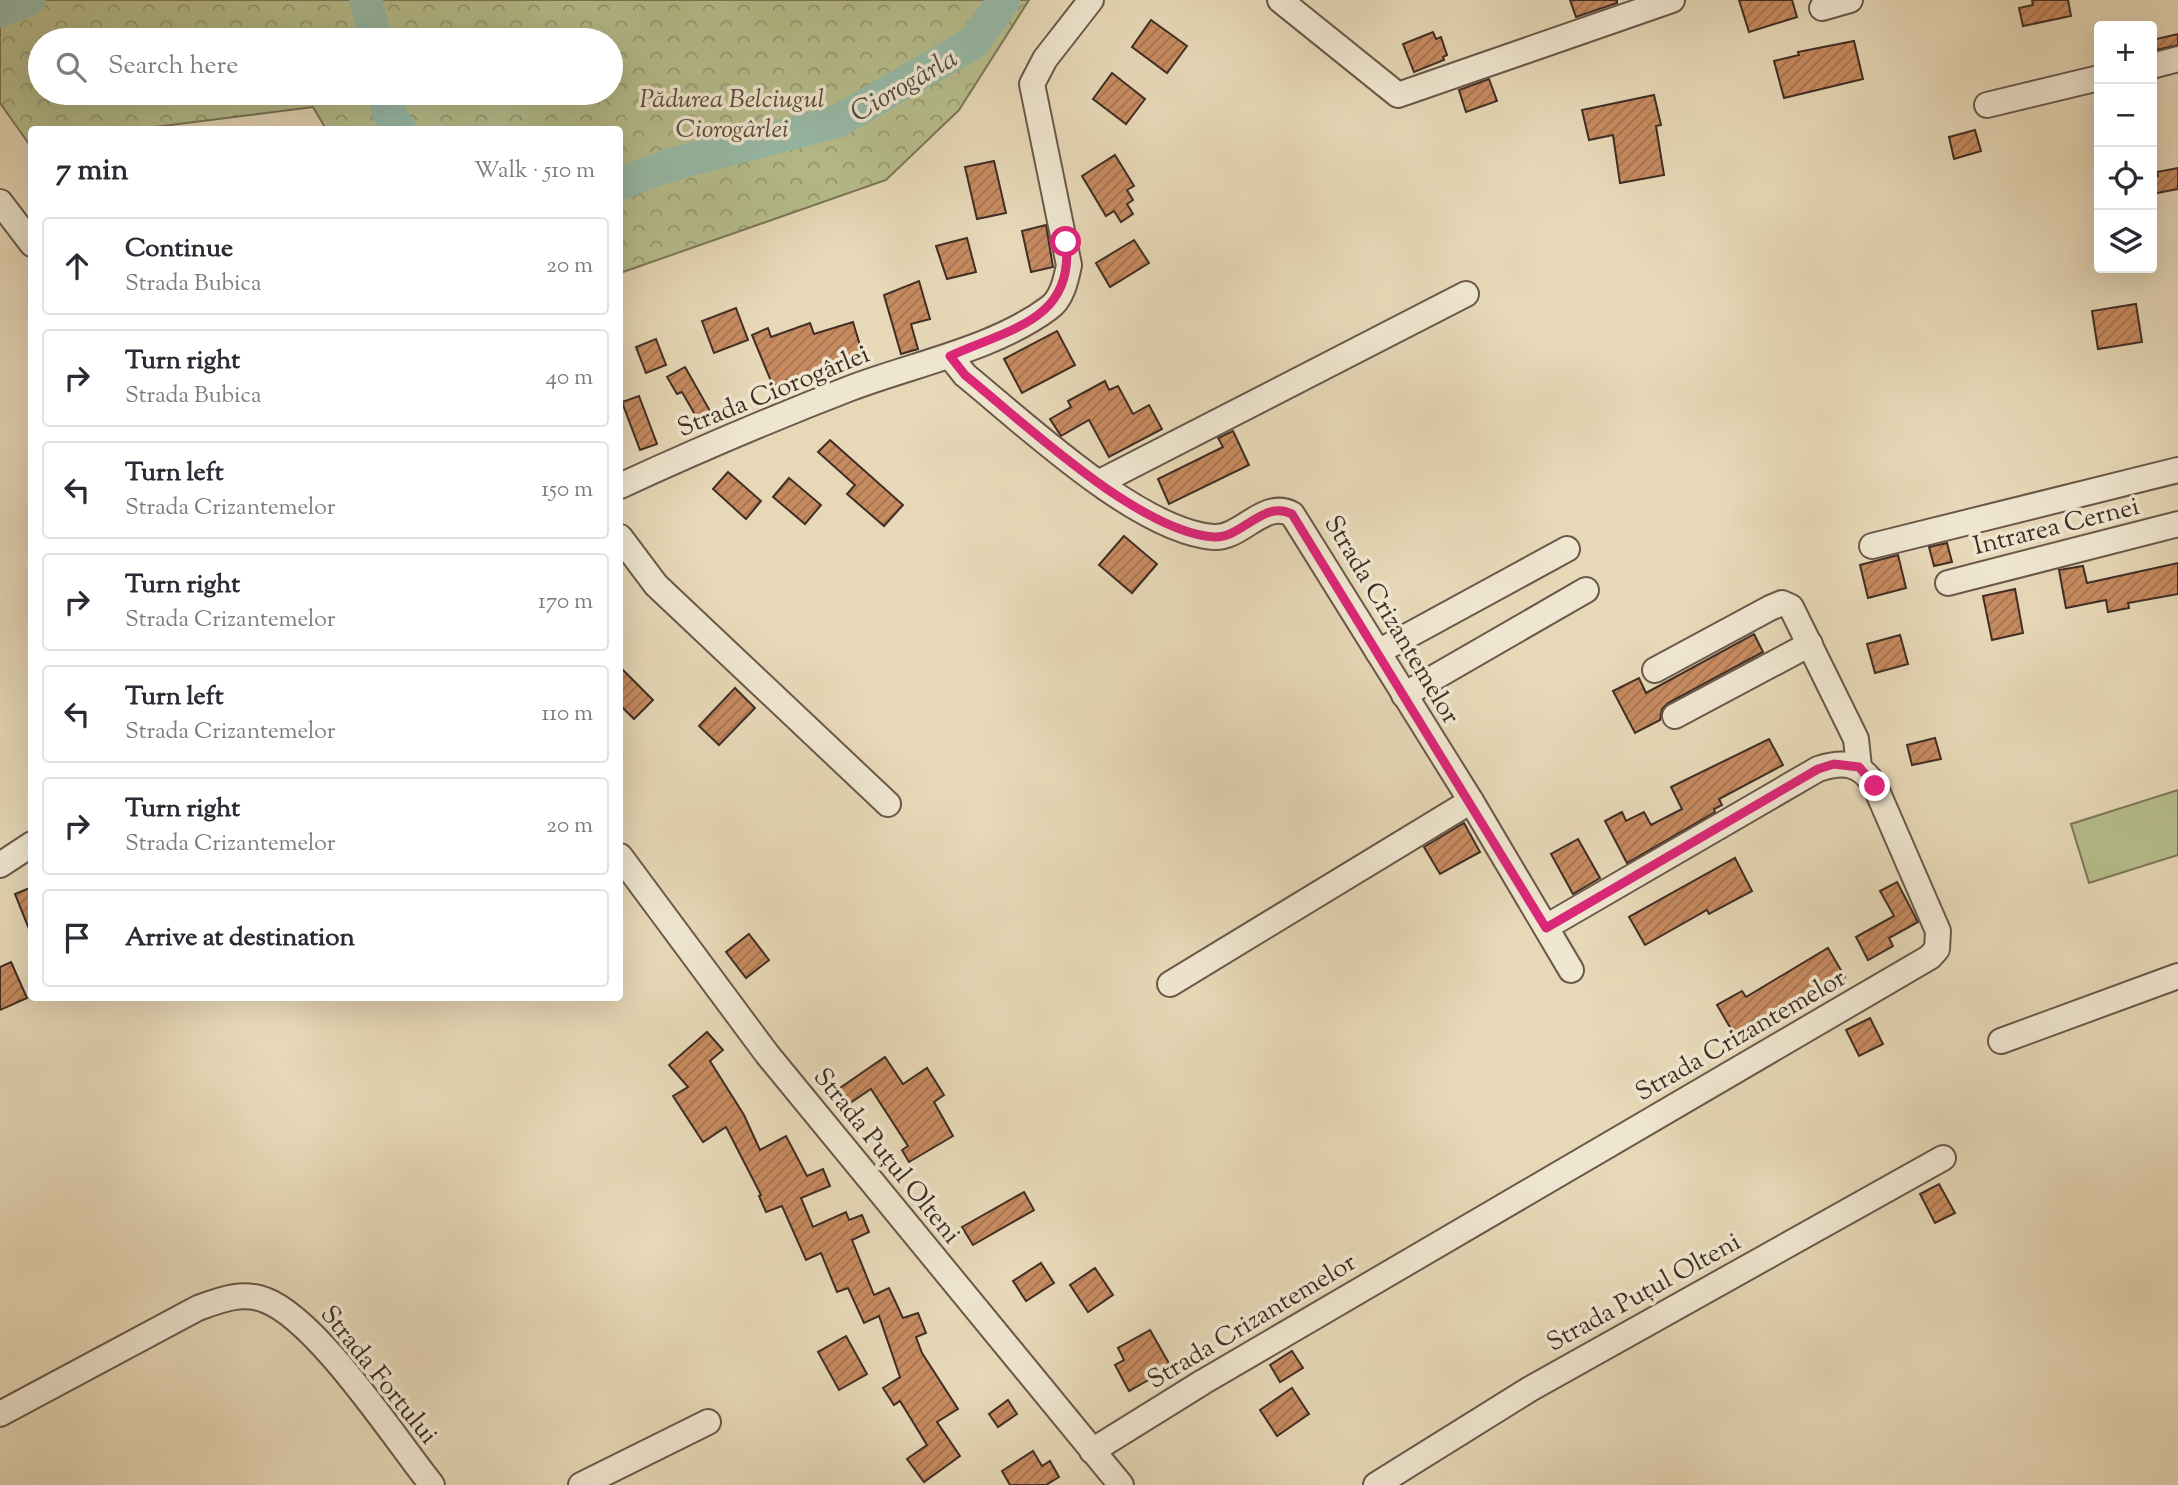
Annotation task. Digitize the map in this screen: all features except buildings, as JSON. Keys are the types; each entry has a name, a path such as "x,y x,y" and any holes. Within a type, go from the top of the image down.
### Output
{"street":[{"name":"Strada Ciorogârlei","path":"623,485 712,444 853,387 950,356 1031,320 1052,306 1065,285 1069,265 1032,84 1045,59 1091,0"},
{"path":"1280,0 1398,95 1672,0"},
{"path":"1822,8 1850,0"},
{"path":"2157,65 2178,60"},
{"path":"1987,105 2094,79"},
{"path":"0,202 28,239"},
{"path":"1100,482 1466,294"},
{"name":"Strada Crizantemelor","path":"950,356 965,375 1100,482 1161,523 1214,537 1224,536 1274,510 1292,514 1471,801 1572,970"},
{"path":"1872,546 2178,470"},
{"name":"Intrarea Cernei","path":"1948,583 2178,524"},
{"path":"623,541 656,585 888,804"},
{"path":"1378,652 1567,549"},
{"path":"1404,695 1586,590"},
{"path":"1546,928 1818,769 1834,764 1859,767 1856,739 1791,607 1782,603 1655,670"},
{"path":"1675,716 1810,644"},
{"name":"Strada Crizantemelor","path":"1091,1451 1203,1382 1930,957 1939,941 1938,931 1875,786 1859,767"},
{"path":"1170,984 1471,801"},
{"path":"0,865 28,847"},
{"name":"Strada Puțul Olteni","path":"623,860 767,1054 1121,1485"},
{"path":"2001,1041 2178,976"},
{"name":"Strada Puțul Olteni","path":"1376,1485 1530,1389 1943,1158"},
{"name":"Strada Fortului","path":"0,1414 198,1308 224,1299 245,1296 265,1300 286,1311 321,1343 432,1485"},
{"path":"582,1485 708,1422"}],"green space":[{"name":"Pădurea Belciugul Ciorogârlei","path":"0,0 1029,0 959,110 886,180 623,272 623,126 324,126 313,107 163,126 28,126 28,143 0,103"},
{"path":"2178,790 2178,855 2089,883 2071,824"}],"waterway":[{"name":"Ciorogârla","path":"0,11 29,0"},
{"name":"Ciorogârla","path":"366,0 372,28"},
{"name":"Ciorogârla","path":"623,183 666,166 838,121 973,43 1004,0"},
{"name":"Ciorogârla","path":"387,105 389,114 397,126"}],"route":[{"path":"1066,242 1069,265 1065,285 1052,306 1031,320 950,356 965,375 1083,470 1140,512 1161,523 1214,537 1224,536 1274,510 1284,510 1292,514 1301,524 1471,801 1546,928 1818,769 1834,764 1859,767 1875,786"}]}
